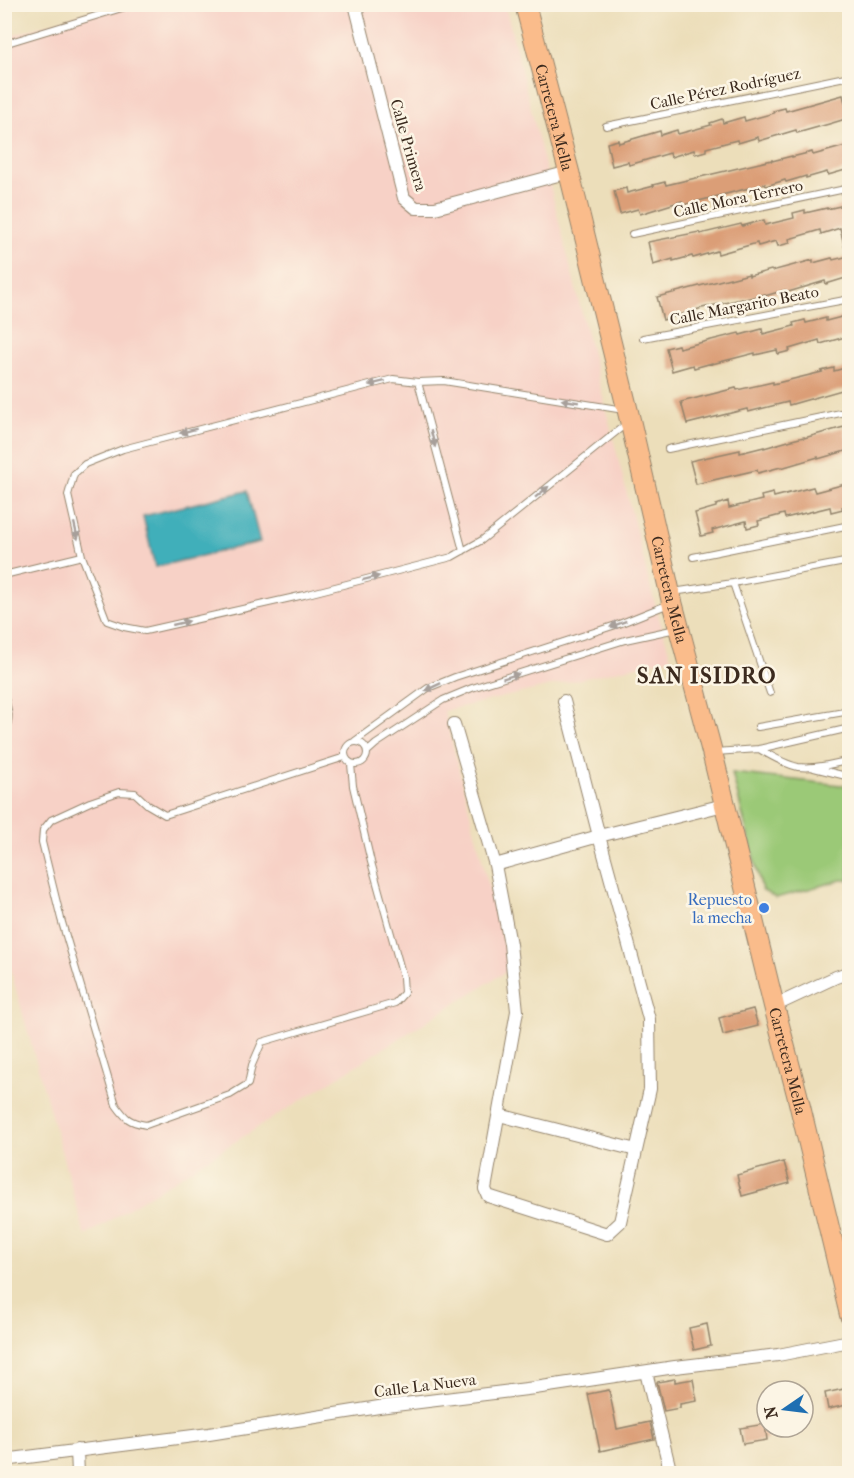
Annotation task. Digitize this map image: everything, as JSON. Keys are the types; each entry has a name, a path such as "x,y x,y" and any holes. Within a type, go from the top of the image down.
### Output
{"main road":[{"name":"Carretera Mella","path":"525,4 569,172 671,597 712,752 847,1294 849,1315"}],"street":[{"name":"Calle Primera","path":"355,4 404,198 416,208 435,208 569,172"},
{"path":"454,724 495,865 510,944 517,1011 485,1189 488,1196 607,1234 620,1222 650,1089 649,1019 564,700"},
{"path":"495,865 724,805"},
{"path":"774,1006 849,972"},
{"path":"499,1115 636,1150"},
{"name":"Calle La Nueva","path":"4,1460 209,1434 379,1407 778,1355 849,1341"},
{"path":"646,1371 671,1473"},
{"path":"77,1450 78,1473"}],"lane":[{"path":"4,44 135,4"},
{"name":"Calle Pérez Rodríguez","path":"606,126 849,76"},
{"name":"Calle Mora Terrero","path":"632,234 849,188"},
{"name":"Calle Margarito Beato","path":"643,338 849,299"},
{"path":"393,379 418,382 444,381 629,416 482,540 452,557 304,595 145,631 107,621 82,556 68,495 74,474 86,464 123,448 393,379"},
{"path":"418,382 463,551"},
{"path":"669,448 849,411"},
{"path":"693,556 849,525"},
{"path":"4,575 82,556"},
{"path":"345,757 165,815 148,805 135,793 119,792 51,820 43,830 42,842 61,920 116,1105 125,1118 146,1125 230,1095 248,1084 252,1065 262,1042 395,1003 404,993 403,977 371,862 353,786 351,764 344,754 349,744 428,688 455,677 619,624 671,597 849,561"},
{"path":"733,583 770,693"},
{"path":"367,752 375,744 443,700 471,688 625,640 679,628"},
{"path":"4,695 9,723 4,732"},
{"path":"758,727 849,711"},
{"path":"712,752 759,749 849,728"},
{"path":"351,764 363,762 366,758 365,746 355,741"},
{"path":"759,749 799,767 849,760"},
{"path":"811,767 849,777"}],"shaded area":[{"path":"109,5 505,5 651,590 671,658 444,711 510,969 85,1236 5,950 4,38"}],"green space":[{"path":"732,773 849,786 849,880 841,880 776,898 762,890"}],"water":[{"path":"247,491 260,542 155,567 143,516"}],"building":[{"path":"843,95 849,118 759,141 758,137 738,143 737,140 706,148 706,151 695,154 694,150 671,157 670,153 629,165 628,162 612,166 607,143 618,140 619,143 660,131 661,135 677,130 678,134 711,125 710,123 722,119 723,123 744,117 745,121 774,113 773,111 785,108 786,111"},
{"path":"849,145 849,169 828,175 827,172 766,186 765,184 683,205 682,201 640,214 638,209 620,214 614,191 626,188 627,193 665,182 666,185 772,160 812,152 813,155"},
{"path":"849,204 849,248 845,249 840,228 821,234 820,230 789,239 790,243 778,246 776,241 758,246 757,243 718,254 717,251 653,265 648,242 699,232 700,234 764,220 765,225 794,218 793,213 805,210 805,213"},
{"path":"849,256 849,277 826,284 825,281 785,293 785,290 702,308 663,320 657,297 813,260 813,263"},
{"path":"849,315 849,336 820,344 819,340 778,354 777,350 755,355 755,353 672,371 666,348 678,345 679,348 762,329 763,334 794,326 793,323 805,320 806,323 826,318 826,321"},
{"path":"849,367 849,388 789,405 788,402 748,412 747,409 687,424 681,402 736,388 737,390 773,382 773,384 834,368 834,371"},
{"path":"844,427 849,450 781,468 758,473 757,470 696,484 690,461 740,450 740,453 764,448"},
{"path":"849,483 849,505 842,507 843,509 831,512 830,507 785,518 784,514 758,521 759,525 747,528 746,521 712,530 713,533 701,536 695,513 716,507 716,505 728,501 729,508 762,500 761,496 773,493 774,497 813,487 815,492"},
{"path":"753,1009 758,1026 723,1035 719,1018"},
{"path":"784,1162 790,1183 742,1196 737,1175"},
{"path":"707,1324 711,1346 694,1350 689,1328"},
{"path":"675,1379 675,1382 693,1379 697,1401 680,1404 680,1408 664,1411 657,1382"},
{"path":"844,1389 847,1405 828,1409 825,1393"},
{"path":"609,1390 617,1429 650,1422 654,1439 600,1451 588,1394"},
{"path":"755,1426 755,1439 767,1440 743,1444 740,1428"}],"place":[{"name":"Repuesto la mecha","path":"764,908"}],"district":[{"name":"SAN ISIDRO","path":"707,675"}]}
